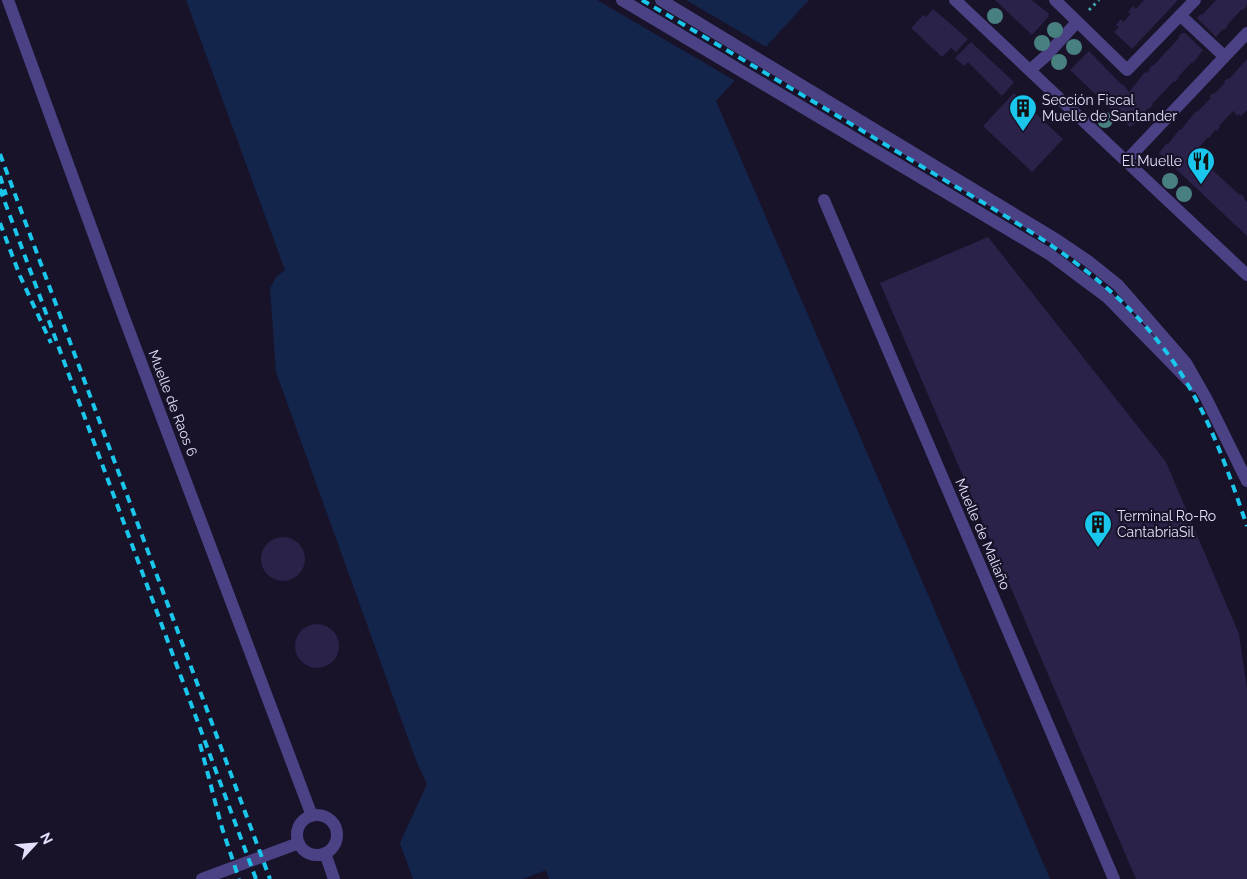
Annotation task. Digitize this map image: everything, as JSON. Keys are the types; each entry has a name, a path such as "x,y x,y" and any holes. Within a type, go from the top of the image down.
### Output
{"street":[{"name":"Muelle de Raos 6","path":"8,0 129,331 312,816"},
{"path":"622,0 1049,254 1108,298 1206,398"},
{"path":"661,0 1088,260 1118,285 1186,362 1247,481"},
{"path":"955,0 1247,275"},
{"path":"1055,0 1127,70 1195,0"},
{"path":"1181,16 1224,56"},
{"path":"1030,70 1046,56 1077,22"},
{"path":"1126,161 1247,33"},
{"name":"Muelle de Maliaño","path":"824,200 1114,879"},
{"path":"312,816 327,818 332,822 336,831 337,836 333,847 325,854 313,854 302,848 299,842 299,826 312,816"},
{"path":"202,879 299,842"},
{"path":"325,854 334,879"}],"water":[{"path":"186,0 809,0 716,101 1050,879 549,879 546,870 523,879 413,879 400,843 427,784 417,763 276,372 270,288 276,277 285,270"}],"pier":[{"path":"597,0 686,0 768,48 737,82"}],"building":[{"path":"995,0 1032,0 1049,16 1032,35"},
{"path":"1144,0 1178,0 1132,49 1114,32 1119,27 1116,25 1121,19 1123,22 1131,14 1128,12 1133,6 1136,9"},
{"path":"1216,0 1247,0 1247,6 1216,37 1197,18"},
{"path":"933,9 968,39 956,52 951,48 942,57 911,28 923,15 926,17"},
{"path":"1182,33 1185,33 1203,50 1179,78 1130,127 1070,70 1089,51 1129,92"},
{"path":"971,42 1014,82 1002,96 968,62 964,66 955,58"},
{"path":"1247,59 1247,110 1241,116 1239,114 1238,116 1233,111 1219,126 1217,131 1215,130 1194,153 1245,198 1247,202 1247,236 1159,153 1196,111 1211,98 1209,97"},
{"name":"Sección Fiscal Muelle de Santander","path":"1014,93 1063,139 1032,172 983,126"},
{"name":"Terminal Ro-Ro CantabriaSil","path":"988,237 1166,462 1239,634 1247,689 1247,879 1136,879 880,283"},
{"path":"283,537 295,541 301,547 305,559 301,571 295,577 283,581 271,577 265,571 261,559 265,547 271,541"},
{"path":"317,624 329,628 335,634 339,646 335,658 329,664 317,668 305,664 299,658 295,646 299,634 305,628"}],"railway":[{"path":"642,0 1016,222 1047,242 1106,287 1157,340 1187,383 1210,428 1230,476 1247,526"},
{"path":"0,154 270,879"},
{"path":"0,176 6,195"},
{"path":"0,189 256,879"},
{"path":"0,223 20,276 51,343"},
{"path":"200,744 222,828 239,879"}],"place":[{"name":"Sección Fiscal Muelle de Santander","path":"1023,132"},
{"name":"El Muelle","path":"1201,185"},
{"name":"Terminal Ro-Ro CantabriaSil","path":"1098,548"}]}
